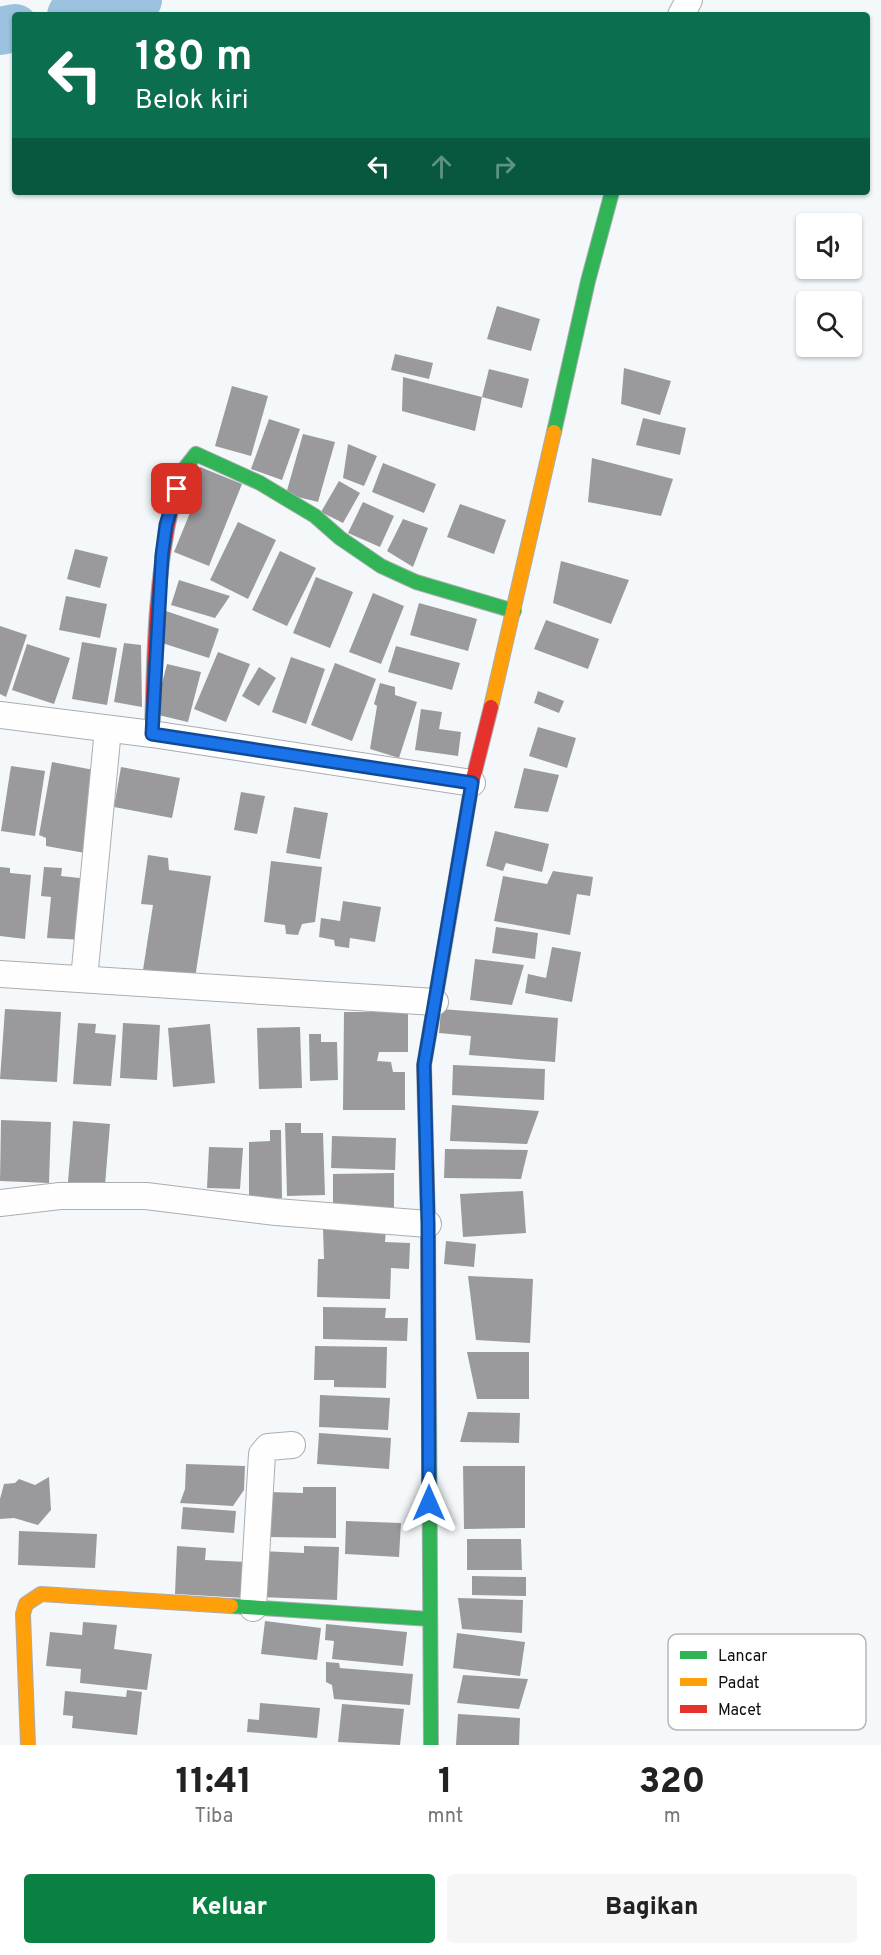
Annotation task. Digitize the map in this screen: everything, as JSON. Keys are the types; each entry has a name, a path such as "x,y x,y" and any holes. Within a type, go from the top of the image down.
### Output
{"street":[{"path":"431,1745 428,1224 424,1065 472,783 514,611 588,281 611,195"},
{"path":"152,734 162,555 166,525 183,470 188,459 196,454 260,483 315,516 340,538 381,566 416,582 514,611"},
{"path":"0,715 152,734 472,783"},
{"path":"84,979 108,729"},
{"path":"0,974 435,1002"},
{"path":"0,1203 60,1196 146,1196 276,1212 428,1224"},
{"path":"253,1608 262,1454 268,1447 292,1445"},
{"path":"28,1745 23,1614 26,1604 41,1594 429,1620"}],"building":[{"path":"497,306 540,319 531,351 487,339"},
{"path":"395,354 433,363 429,379 391,370"},
{"path":"624,368 671,381 660,415 621,404"},
{"path":"489,369 529,379 522,408 482,397"},
{"path":"403,377 482,397 475,431 402,411"},
{"path":"232,386 268,396 251,456 215,446"},
{"path":"643,418 686,428 680,455 636,445"},
{"path":"269,419 300,429 282,480 251,469"},
{"path":"303,434 335,442 318,502 286,494"},
{"path":"348,444 377,456 364,486 343,478"},
{"path":"592,458 673,479 661,516 588,502"},
{"path":"383,463 436,484 424,513 372,492"},
{"path":"200,467 242,484 209,566 174,552 194,503 187,500"},
{"path":"339,481 360,493 343,523 321,512"},
{"path":"363,502 394,516 380,547 348,533"},
{"path":"460,504 506,520 494,554 447,537"},
{"path":"403,519 428,528 413,567 387,551"},
{"path":"238,522 276,540 248,599 210,580"},
{"path":"75,549 108,557 100,588 67,579"},
{"path":"280,551 316,568 287,626 252,610"},
{"path":"561,561 629,580 611,624 553,603"},
{"path":"316,577 353,592 330,648 293,633"},
{"path":"179,580 230,596 215,618 171,605"},
{"path":"373,593 404,606 381,664 349,652"},
{"path":"66,596 107,604 100,638 59,630"},
{"path":"419,603 477,619 468,651 410,635"},
{"path":"166,611 219,629 209,658 162,643"},
{"path":"546,620 599,639 588,669 534,649"},
{"path":"0,626 27,635 6,697 0,694"},
{"path":"82,642 117,648 107,705 72,699"},
{"path":"124,643 141,645 142,707 114,702"},
{"path":"27,644 70,658 54,704 12,690"},
{"path":"396,646 460,663 452,690 388,672"},
{"path":"218,652 250,664 226,722 194,709"},
{"path":"291,657 325,669 306,724 272,712"},
{"path":"335,663 376,679 352,741 311,725"},
{"path":"167,664 201,672 188,722 154,714"},
{"path":"259,667 276,678 259,706 242,696"},
{"path":"380,683 395,687 395,695 417,702 399,758 370,749 377,706 374,704"},
{"path":"538,691 564,701 559,713 534,703"},
{"path":"421,709 442,712 439,729 461,732 458,756 415,750"},
{"path":"538,727 576,738 567,768 529,756"},
{"path":"52,762 99,771 85,853 46,846 46,838 39,835"},
{"path":"11,766 45,771 35,836 1,831"},
{"path":"121,767 180,778 172,818 114,807"},
{"path":"524,768 559,775 548,812 514,808"},
{"path":"241,792 265,796 257,834 234,830"},
{"path":"294,807 328,813 320,859 286,853"},
{"path":"495,831 549,844 542,872 506,863 503,871 486,866"},
{"path":"148,855 168,858 169,870 211,876 195,978 143,970 153,905 141,904"},
{"path":"271,861 322,867 315,922 302,924 298,935 286,934 285,925 264,922"},
{"path":"0,867 10,868 10,873 31,875 25,939 0,936"},
{"path":"44,867 62,868 61,876 89,879 84,940 47,938 51,897 41,896"},
{"path":"553,871 593,877 590,896 577,894 570,935 494,921 503,876 547,884"},
{"path":"343,901 381,907 375,942 350,938 349,948 335,946 334,940 319,937 321,918 340,921"},
{"path":"496,927 538,933 535,959 492,953"},
{"path":"552,947 581,952 572,1002 525,993 528,974 546,978"},
{"path":"475,959 524,965 512,1005 470,1000"},
{"path":"5,1009 61,1012 57,1082 0,1079"},
{"path":"441,1009 558,1018 555,1062 469,1055 471,1036 439,1033"},
{"path":"344,1012 408,1012 408,1052 379,1052 377,1061 391,1062 393,1072 405,1072 405,1110 343,1110"},
{"path":"78,1023 96,1024 95,1033 116,1035 111,1086 73,1084"},
{"path":"123,1023 160,1025 157,1080 120,1078"},
{"path":"210,1024 215,1083 173,1087 168,1028"},
{"path":"300,1027 302,1088 259,1089 257,1028"},
{"path":"309,1034 321,1034 321,1042 337,1042 338,1080 310,1081"},
{"path":"453,1065 545,1069 544,1100 452,1095"},
{"path":"452,1105 539,1111 527,1144 450,1141"},
{"path":"1,1120 51,1122 49,1183 0,1181"},
{"path":"73,1121 110,1124 105,1185 68,1182"},
{"path":"285,1123 301,1123 301,1133 323,1133 325,1195 287,1196"},
{"path":"270,1130 281,1130 282,1198 249,1198 249,1142 270,1141"},
{"path":"332,1136 396,1138 395,1170 331,1168"},
{"path":"209,1147 243,1148 240,1189 207,1188"},
{"path":"445,1149 528,1150 521,1179 444,1178"},
{"path":"394,1173 394,1212 333,1213 333,1174"},
{"path":"523,1191 526,1233 463,1237 460,1194"},
{"path":"323,1228 386,1230 385,1242 410,1243 409,1269 391,1268 390,1299 317,1297 318,1259 324,1259"},
{"path":"446,1241 476,1244 474,1267 444,1264"},
{"path":"468,1276 533,1279 530,1343 476,1340"},
{"path":"323,1307 386,1308 385,1318 408,1318 407,1341 323,1339"},
{"path":"315,1346 387,1347 386,1388 334,1387 334,1380 314,1380"},
{"path":"467,1352 529,1352 529,1399 477,1399"},
{"path":"320,1395 390,1398 388,1430 319,1427"},
{"path":"468,1412 520,1413 519,1443 460,1442"},
{"path":"319,1433 391,1438 389,1469 317,1464"},
{"path":"186,1464 245,1466 244,1490 233,1506 180,1503 185,1489"},
{"path":"463,1466 525,1466 525,1528 464,1529"},
{"path":"49,1477 51,1510 38,1525 14,1518 0,1519 0,1499 4,1484 15,1483 19,1479 35,1485"},
{"path":"303,1487 336,1487 336,1538 268,1537 268,1492 303,1493"},
{"path":"183,1507 236,1511 234,1533 181,1529"},
{"path":"346,1521 401,1523 399,1557 345,1554"},
{"path":"19,1531 97,1534 95,1568 18,1565"},
{"path":"467,1539 521,1539 522,1570 467,1570"},
{"path":"177,1546 206,1548 205,1560 247,1562 245,1598 175,1594"},
{"path":"304,1546 339,1547 337,1600 259,1597 261,1551 304,1553"},
{"path":"472,1576 526,1577 526,1596 472,1595"},
{"path":"458,1598 523,1600 522,1633 462,1629"},
{"path":"265,1621 321,1628 317,1660 261,1654"},
{"path":"83,1622 117,1625 114,1649 152,1654 147,1690 80,1683 81,1669 46,1666 50,1632 82,1635"},
{"path":"326,1624 407,1632 403,1666 332,1659 334,1641 325,1640"},
{"path":"457,1633 525,1642 520,1676 453,1668"},
{"path":"326,1662 339,1663 340,1668 413,1674 410,1705 334,1699 332,1685 326,1682"},
{"path":"463,1675 528,1679 519,1709 457,1703"},
{"path":"127,1690 142,1692 137,1735 72,1728 73,1716 63,1715 65,1691 126,1697"},
{"path":"260,1703 320,1708 317,1738 247,1732 248,1719 259,1720"},
{"path":"342,1704 404,1709 400,1745 338,1742"},
{"path":"458,1714 520,1718 519,1745 456,1745"}],"waterway":[{"path":"84,12 138,0"},
{"path":"0,31 12,29"}],"traffic: fast":[{"path":"554,432 588,281 611,195"},
{"path":"173,501 182,472 196,454 260,483 315,516 340,538 381,566 416,582 514,611"},
{"path":"431,1745 428,1224 424,1065 444,949"},
{"path":"231,1606 430,1619"}],"traffic: slow":[{"path":"491,707 554,432"},
{"path":"28,1745 23,1614 26,1604 41,1594 231,1606"}],"traffic: jam":[{"path":"152,734 159,588 162,558 173,501"},
{"path":"444,949 472,783 491,707"}],"route":[{"path":"177,489 166,525 162,555 152,734 472,783 424,1065 428,1224 429,1503"}]}
